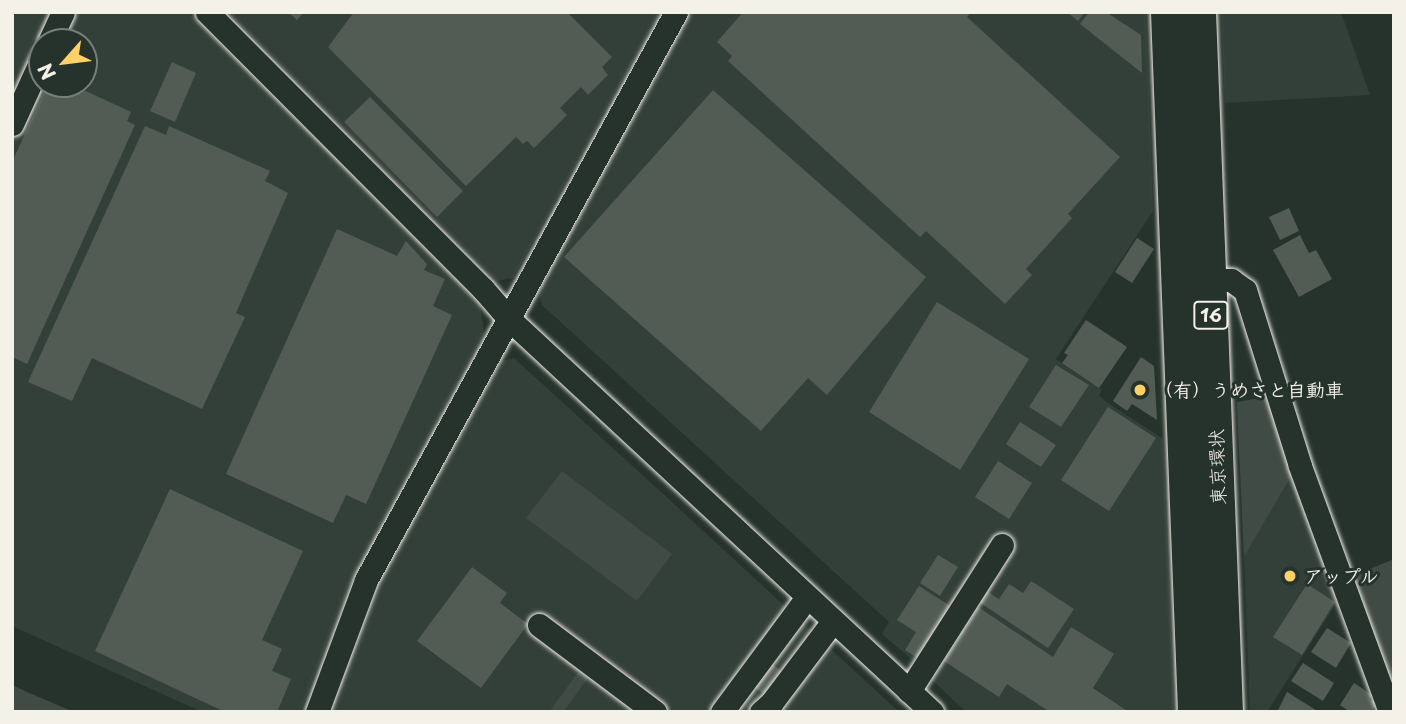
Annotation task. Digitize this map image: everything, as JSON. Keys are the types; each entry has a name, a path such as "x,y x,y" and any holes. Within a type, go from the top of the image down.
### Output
{"highway":[{"name":"東京環状","path":"1167,12 1194,712"},
{"name":"東京環状","path":"1199,12 1226,712"}],"street":[{"path":"207,12 508,318 932,712"},
{"path":"317,712 366,580 676,12"},
{"path":"12,124 28,89"},
{"path":"1177,281 1234,280 1245,290 1300,466 1390,712"},
{"path":"909,691 1002,545"},
{"path":"722,712 807,597"},
{"path":"761,712 772,702 833,621"},
{"path":"539,625 655,712"}],"shaded area":[{"path":"12,12 188,12 480,305 484,333 353,575 300,712 202,712 12,626"},
{"path":"228,12 660,12 513,278 497,281"},
{"path":"693,12 1146,12 1153,211 1056,359 1102,390 1099,395 1105,401 1163,439 1174,712 966,712 930,675 882,634 889,622 542,305 539,292"},
{"path":"1221,12 1341,12 1370,95 1225,103"},
{"path":"514,358 899,712 334,712 380,587 502,361"},
{"path":"1272,396 1296,468 1244,557 1237,402"},
{"name":"アップル","path":"1296,468 1342,594 1267,712 1250,712 1244,557"},
{"path":"562,471 672,554 637,601 526,518"},
{"path":"1394,559 1394,704 1348,578"},
{"path":"579,671 588,678 563,712 549,712"},
{"path":"12,685 27,692 74,712 12,712"}],"building":[{"path":"288,12 304,12 297,20"},
{"path":"354,12 567,12 612,57 602,67 608,75 588,95 581,87 560,108 567,115 534,148 527,141 523,144 516,137 466,186 328,47"},
{"path":"743,12 971,12 967,17 1120,157 1068,214 1072,218 1026,269 1032,275 1005,304 926,231 920,237 728,61 732,56 717,42"},
{"path":"1067,12 1085,12 1078,21"},
{"path":"1089,12 1106,12 1141,35 1142,73 1080,24"},
{"path":"172,62 196,73 175,122 150,111"},
{"path":"713,90 926,277 827,395 808,378 761,431 564,257"},
{"path":"98,97 131,112 127,121 135,125 27,364 12,357 12,162 42,98"},
{"path":"370,97 463,191 437,217 344,122"},
{"path":"145,126 166,135 169,126 270,171 265,181 288,193 236,313 245,317 202,409 92,358 72,401 28,382"},
{"path":"1289,208 1299,231 1280,240 1269,217"},
{"path":"337,229 397,256 406,241 427,264 424,270 445,279 433,306 452,315 366,504 346,495 333,523 226,474"},
{"path":"1300,235 1309,253 1316,250 1332,279 1299,297 1273,250"},
{"path":"1137,238 1154,249 1132,283 1115,272"},
{"path":"937,302 1029,359 960,470 869,412"},
{"path":"1086,320 1127,347 1099,388 1062,363 1068,355 1064,353"},
{"path":"1141,357 1154,366 1157,420 1132,404 1127,411 1113,401"},
{"path":"1056,365 1089,385 1061,427 1029,407"},
{"path":"1108,407 1156,438 1109,511 1061,480"},
{"path":"1020,422 1056,445 1041,467 1006,444"},
{"path":"998,461 1032,483 1009,519 975,497"},
{"path":"170,489 303,551 262,640 282,649 272,671 291,679 277,712 225,712 95,651"},
{"path":"938,555 958,567 940,596 920,583"},
{"path":"472,567 507,593 500,603 528,624 481,688 417,641"},
{"path":"1031,581 1074,609 1048,648 979,602 986,591 999,599 1009,584 1023,593"},
{"path":"1307,584 1335,602 1302,655 1273,637"},
{"path":"919,586 952,607 919,659 905,650 916,632 897,620"},
{"path":"978,607 1053,657 1071,627 1114,654 1093,688 1129,712 1050,712 1007,684 999,697 944,661"},
{"path":"1327,628 1351,643 1336,668 1311,652"},
{"path":"768,661 784,673 767,696 751,685"},
{"path":"1303,663 1334,683 1323,701 1291,681"},
{"path":"1354,683 1372,695 1370,699 1377,703 1371,712 1350,712 1340,705"},
{"path":"1287,692 1319,712 1277,712"}],"place":[{"name":"（有）うめさと自動車","path":"1140,390"},
{"name":"アップル","path":"1290,576"}]}
